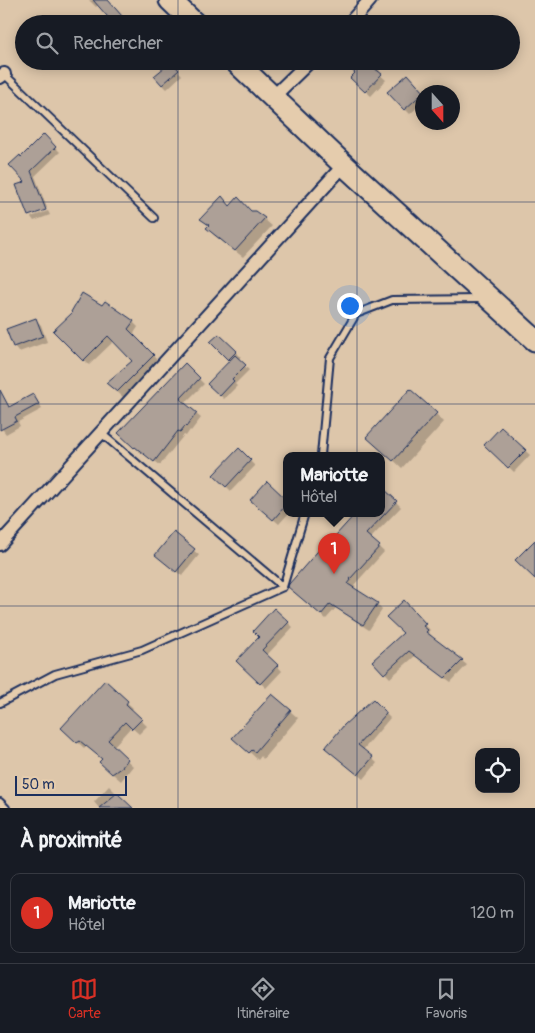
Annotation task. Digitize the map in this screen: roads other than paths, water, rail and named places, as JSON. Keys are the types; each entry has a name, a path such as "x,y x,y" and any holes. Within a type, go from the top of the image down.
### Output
{"highway":[{"path":"170,0 186,15"},
{"path":"245,70 344,165 535,340"}],"street":[{"path":"358,15 370,0"},
{"path":"273,96 300,70"},
{"path":"0,544 344,165"}],"lane":[{"path":"1,74 154,218"},
{"path":"321,452 330,358 356,314 392,300 490,298"},
{"path":"101,433 283,586"},
{"path":"0,703 55,674 142,650 283,586 304,517"},
{"path":"0,802 6,808"}],"place":[{"name":"Mariotte","path":"334,574"}]}
